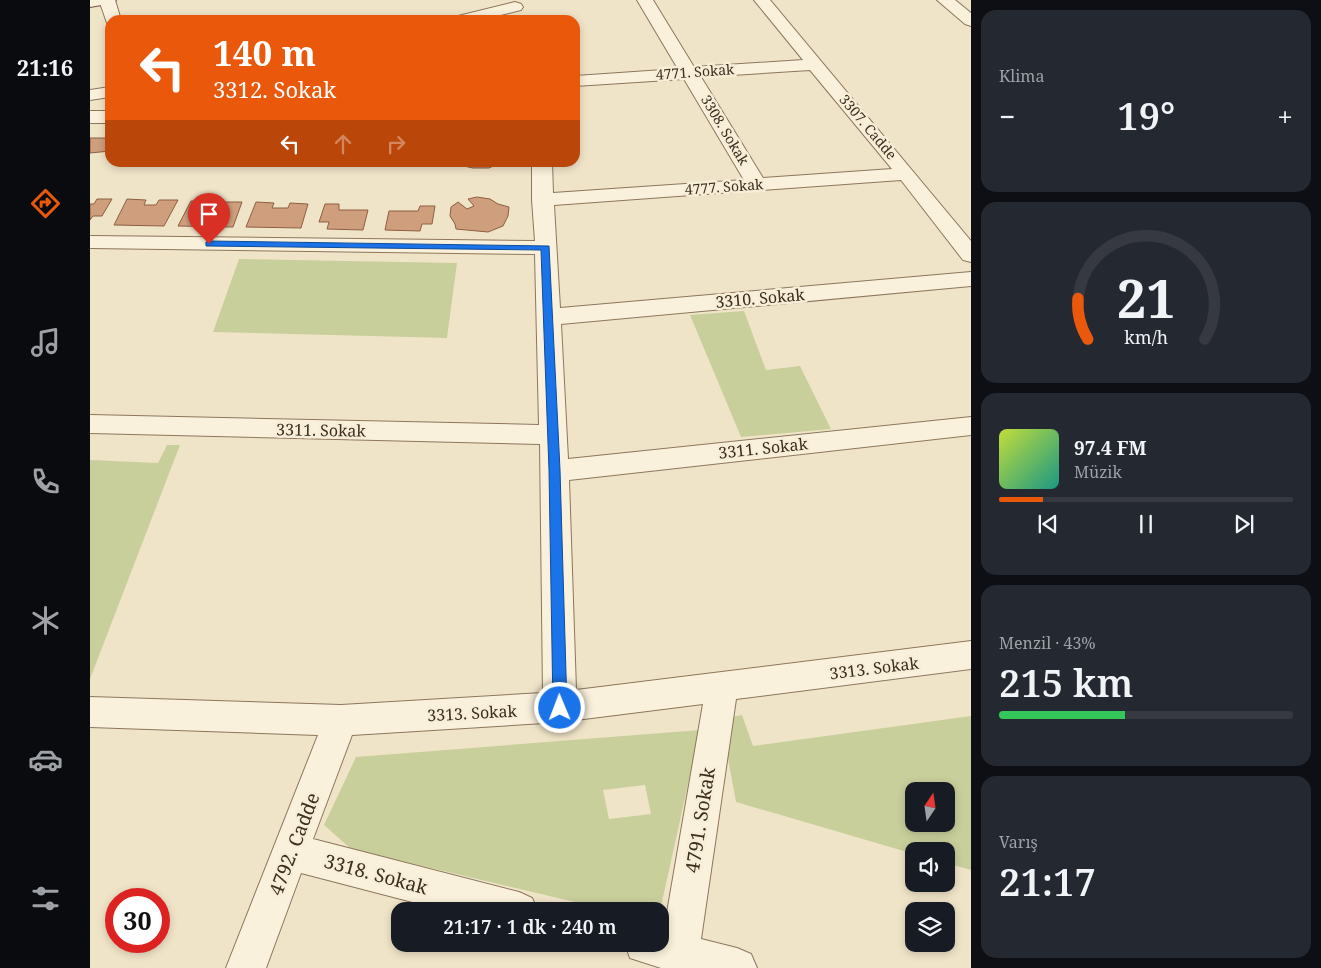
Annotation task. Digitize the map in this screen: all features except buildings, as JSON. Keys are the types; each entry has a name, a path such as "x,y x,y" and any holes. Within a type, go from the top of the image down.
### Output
{"street":[{"path":"90,2 108,0 112,15"},
{"name":"3308. Sokak","path":"645,0 757,184"},
{"name":"3307. Cadde","path":"762,0 906,174 971,256"},
{"path":"945,0 971,21"},
{"path":"485,15 516,9"},
{"name":"4771. Sokak","path":"580,80 816,64"},
{"path":"90,95 105,93"},
{"path":"90,117 105,117"},
{"path":"542,167 555,470 560,708"},
{"name":"4777. Sokak","path":"542,200 906,174"},
{"path":"90,242 545,248"},
{"name":"3310. Sokak","path":"549,317 971,279"},
{"name":"3311. Sokak","path":"90,424 552,435"},
{"name":"3311. Sokak","path":"555,470 971,426"},
{"name":"3313. Sokak","path":"90,712 341,720 560,708 971,655"},
{"name":"4791. Sokak","path":"669,918 722,687"},
{"name":"4792. Cadde","path":"246,968 341,720"},
{"name":"3318. Sokak","path":"292,852 485,902"},
{"path":"669,950 737,968"}],"green space":[{"path":"239,259 457,263 447,338 213,332"},
{"path":"744,311 766,370 800,366 831,429 741,437 690,315"},
{"path":"167,445 180,445 90,679 90,460 158,463"},
{"path":"742,715 753,746 971,716 971,870 955,866 955,842 905,842 905,851 736,802 725,742 727,718"},
{"path":"700,730 662,902 575,902 351,849 324,825 356,757","holes":["645,785 651,814 609,819 603,790"]}],"route":[{"path":"209,244 545,248 548,276 552,435 555,470 560,708"}]}
